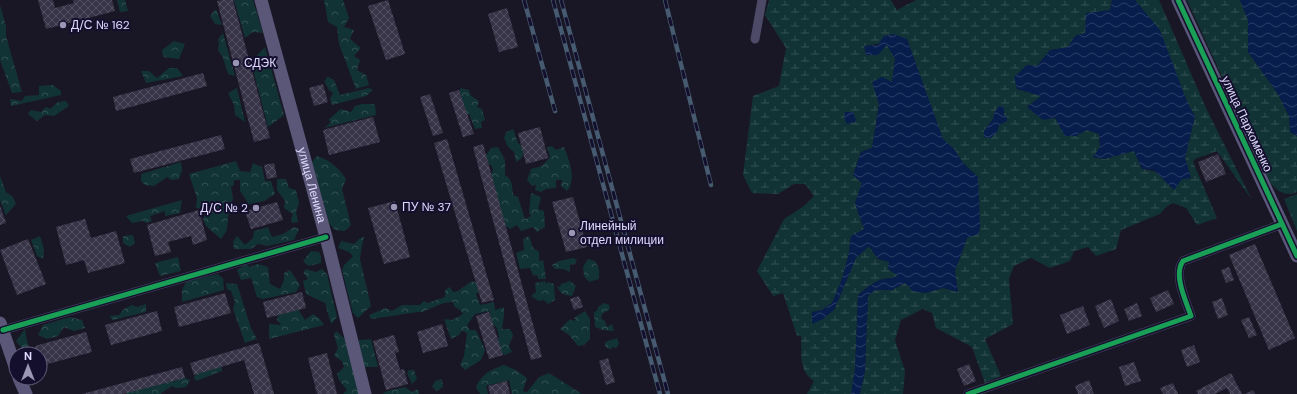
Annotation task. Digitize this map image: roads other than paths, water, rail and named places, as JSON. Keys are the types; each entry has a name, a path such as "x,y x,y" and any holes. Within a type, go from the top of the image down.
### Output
{"main road":[{"name":"улица Ленина","path":"261,0 326,237 365,394"},
{"name":"улица Пархоменко","path":"1178,0 1297,256"},
{"path":"1,326 8,346"}],"street":[{"path":"756,39 762,0"},
{"path":"968,394 1191,316 1178,275 1183,261 1282,224"},
{"path":"1,326 326,237"}],"water":[{"path":"1112,0 1135,0 1160,30 1188,104 1195,116 1185,158 1191,178 1182,179 1174,190 1154,170 1142,169 1134,151 1104,159 1093,157 1100,147 1099,134 1087,130 1076,136 1065,136 1055,118 1043,120 1027,107 1041,96 1017,89 1014,77 1027,65 1037,66 1050,50 1068,47 1075,36 1085,33 1086,13 1110,10"},
{"path":"1240,0 1297,0 1297,136 1290,132 1289,116 1278,94 1248,52 1248,20"},
{"path":"894,34 907,39 943,139 954,149 963,163 978,177 980,226 979,234 967,238 955,271 958,292 943,288 925,293 913,291 905,283 892,290 875,290 868,296 865,371 860,394 851,394 855,369 858,295 876,282 898,276 888,269 889,262 878,259 869,246 856,258 834,310 823,319 812,324 812,312 822,310 832,303 842,279 849,253 851,236 864,229 855,203 862,183 853,175 861,152 872,148 879,104 872,82 882,77 892,82 895,59 887,45 878,55 866,55 864,46 878,45 884,36"},
{"path":"999,106 1004,107 1004,115 1007,117 1007,121 999,125 997,132 991,138 984,137 984,131 993,119 994,113"},
{"path":"845,112 853,112 856,120 855,122 847,124 844,117"}],"railway":[{"path":"524,0 555,111"},
{"path":"553,0 660,394"},
{"path":"561,0 668,394"},
{"path":"665,0 711,185"}],"place":[{"name":"Д/С № 162","path":"63,25"},
{"name":"СДЭК","path":"236,63"},
{"name":"ПУ № 37","path":"394,207"},
{"name":"Д/С № 2","path":"256,208"},
{"name":"Линейный отдел милиции","path":"572,233"}]}
